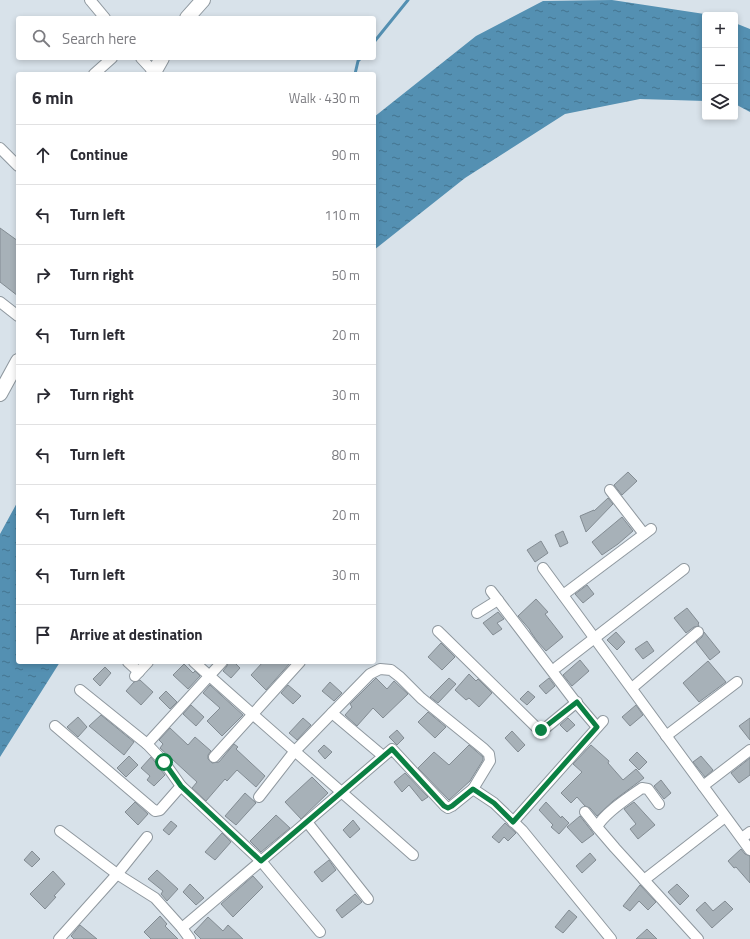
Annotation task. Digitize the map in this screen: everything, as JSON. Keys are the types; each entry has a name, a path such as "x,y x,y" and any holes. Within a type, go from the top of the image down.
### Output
{"street":[{"path":"90,0 103,16"},
{"path":"189,16 203,0"},
{"path":"96,72 110,60"},
{"path":"143,60 153,72"},
{"path":"155,72 161,60"},
{"path":"0,148 16,164"},
{"path":"0,302 16,314"},
{"path":"0,394 16,365"},
{"path":"563,595 647,532 610,490"},
{"path":"543,568 725,817 746,835 750,850"},
{"path":"557,667 684,569"},
{"path":"477,613 494,596 577,702 600,724 513,822"},
{"path":"438,631 538,729 543,730 577,702"},
{"path":"632,688 698,632"},
{"path":"130,664 137,674 146,664"},
{"path":"196,664 253,713 294,752 342,791 413,855"},
{"path":"147,744 208,675 220,664"},
{"path":"214,757 298,664"},
{"path":"182,928 392,749 444,806 448,808 473,789 490,761 489,754 421,698 400,677 391,670 380,669 370,674 294,752 259,797"},
{"path":"666,736 737,682"},
{"path":"80,690 147,744 164,762 181,786 261,861 320,932"},
{"path":"332,713 382,756"},
{"path":"55,726 155,811 160,810 181,786"},
{"path":"703,786 750,750"},
{"path":"597,826 611,811 642,788 648,790 659,804"},
{"path":"473,789 494,803 522,830 611,939"},
{"path":"585,812 615,848 698,939"},
{"path":"644,880 725,817"},
{"path":"307,822 368,899"},
{"path":"60,831 117,874 155,898 190,939"},
{"path":"59,939 117,874 147,836"}],"water":[{"path":"612,0 702,14 702,101 640,99 565,114 465,178 376,248 376,115 476,36 543,1"},
{"path":"738,24 750,29 750,112 738,106"},
{"path":"16,505 16,664 59,664 0,757 0,534"}],"building":[{"path":"0,228 16,240 16,294 0,282"},
{"path":"628,472 637,481 622,495 614,485"},
{"path":"608,498 613,504 586,532 580,516 594,511"},
{"path":"622,517 633,531 602,555 592,542"},
{"path":"563,531 568,543 560,547 555,535"},
{"path":"541,541 548,553 535,562 527,550"},
{"path":"587,585 594,594 583,603 575,594"},
{"path":"536,599 548,612 545,614 563,637 546,651 518,616"},
{"path":"687,608 699,623 699,626 694,627 686,633 674,618"},
{"path":"498,612 504,619 497,623 502,629 493,635 483,623"},
{"path":"616,632 625,642 617,650 607,640"},
{"path":"704,632 720,652 710,660 696,642 702,637"},
{"path":"647,641 654,651 643,659 635,649"},
{"path":"441,643 455,657 442,670 428,657"},
{"path":"580,660 589,671 572,686 563,675"},
{"path":"708,661 726,682 699,702 683,683"},
{"path":"184,664 193,673 195,671 200,676 188,689 173,675"},
{"path":"228,664 236,664 240,668 231,678 223,671"},
{"path":"261,664 289,664 266,690 251,675"},
{"path":"105,667 111,673 100,686 93,679"},
{"path":"469,674 476,681 478,679 492,693 479,707 469,698 466,700 455,690"},
{"path":"376,678 387,689 394,681 408,694 383,718 373,708 357,726 345,715 352,707 350,704"},
{"path":"449,678 456,684 438,703 430,697"},
{"path":"549,678 555,686 546,694 539,686"},
{"path":"140,680 153,692 141,705 126,691 134,682"},
{"path":"330,682 342,693 334,701 322,691"},
{"path":"210,685 243,715 222,736 207,721 220,708 203,693"},
{"path":"288,685 301,696 293,704 281,693"},
{"path":"166,691 177,702 170,709 159,698"},
{"path":"528,691 535,697 527,705 520,699"},
{"path":"191,705 204,717 196,726 183,714"},
{"path":"636,705 643,715 630,726 622,717"},
{"path":"428,712 446,727 435,738 418,722"},
{"path":"101,715 134,742 124,755 89,726"},
{"path":"78,717 87,727 78,737 67,727"},
{"path":"303,718 311,725 297,740 289,733"},
{"path":"568,718 575,725 567,732 560,725"},
{"path":"750,718 750,740 739,726"},
{"path":"170,728 188,745 195,737 211,751 208,755 208,759 212,763 219,762 234,744 238,747 236,749 265,776 256,787 237,770 227,781 225,779 206,801 192,788 197,782 160,748 163,744 159,740"},
{"path":"397,730 404,738 397,745 389,737"},
{"path":"512,731 525,745 518,752 505,738"},
{"path":"324,745 332,752 325,759 318,751"},
{"path":"469,745 483,757 483,760 470,781 449,800 418,768 434,752 449,765"},
{"path":"591,745 609,761 608,763 623,780 636,769 644,778 613,801 597,816 577,797 571,803 561,793 582,772 573,764"},
{"path":"637,752 647,762 639,770 629,760"},
{"path":"129,756 138,765 126,777 117,768"},
{"path":"701,756 713,770 705,777 693,762"},
{"path":"151,757 165,775 154,786 147,780 150,776 141,768"},
{"path":"750,758 750,775 739,783 731,773"},
{"path":"405,773 428,797 422,801 409,785 402,792 394,782"},
{"path":"312,777 328,793 301,819 285,802"},
{"path":"661,780 671,793 664,799 654,786"},
{"path":"245,793 256,803 236,825 225,816"},
{"path":"135,802 148,814 138,825 125,812"},
{"path":"546,802 561,818 562,816 569,823 559,834 551,827 553,825 539,810"},
{"path":"634,802 655,825 638,839 630,829 636,824 624,809"},
{"path":"276,815 290,828 261,852 250,841"},
{"path":"580,816 594,834 582,843 567,827"},
{"path":"353,820 360,829 350,838 343,830"},
{"path":"171,821 177,826 169,835 163,830"},
{"path":"505,823 516,833 508,841 504,837 499,843 492,837"},
{"path":"222,833 231,842 215,860 205,852"},
{"path":"741,849 745,854 750,856 750,883 736,867 734,868 728,861"},
{"path":"32,851 40,859 32,867 24,860"},
{"path":"590,853 596,860 582,873 576,866"},
{"path":"329,860 336,870 322,882 314,872"},
{"path":"157,870 178,889 167,901 161,894 163,891 148,879"},
{"path":"53,871 65,884 45,909 30,894"},
{"path":"253,876 263,887 233,917 221,904"},
{"path":"190,884 204,898 196,905 183,892"},
{"path":"677,884 689,896 680,905 668,892"},
{"path":"640,885 656,902 648,910 639,901 630,911 623,906"},
{"path":"355,894 362,902 342,918 336,910"},
{"path":"725,901 733,909 712,928 696,910 705,902 713,911"},
{"path":"569,910 577,917 563,933 555,927"},
{"path":"160,916 167,924 165,926 178,939 151,939 144,932"},
{"path":"208,917 223,931 228,925 243,939 201,939 194,932"},
{"path":"80,925 97,939 74,939 71,936"},
{"path":"647,929 657,939 636,939"}],"waterway":[{"path":"376,40 408,0"},
{"path":"355,72 359,60"}],"route":[{"path":"164,762 181,786 261,861 392,749 444,806 448,808 452,806 473,789 494,803 513,822 597,727 577,702 543,730 541,730"}]}
